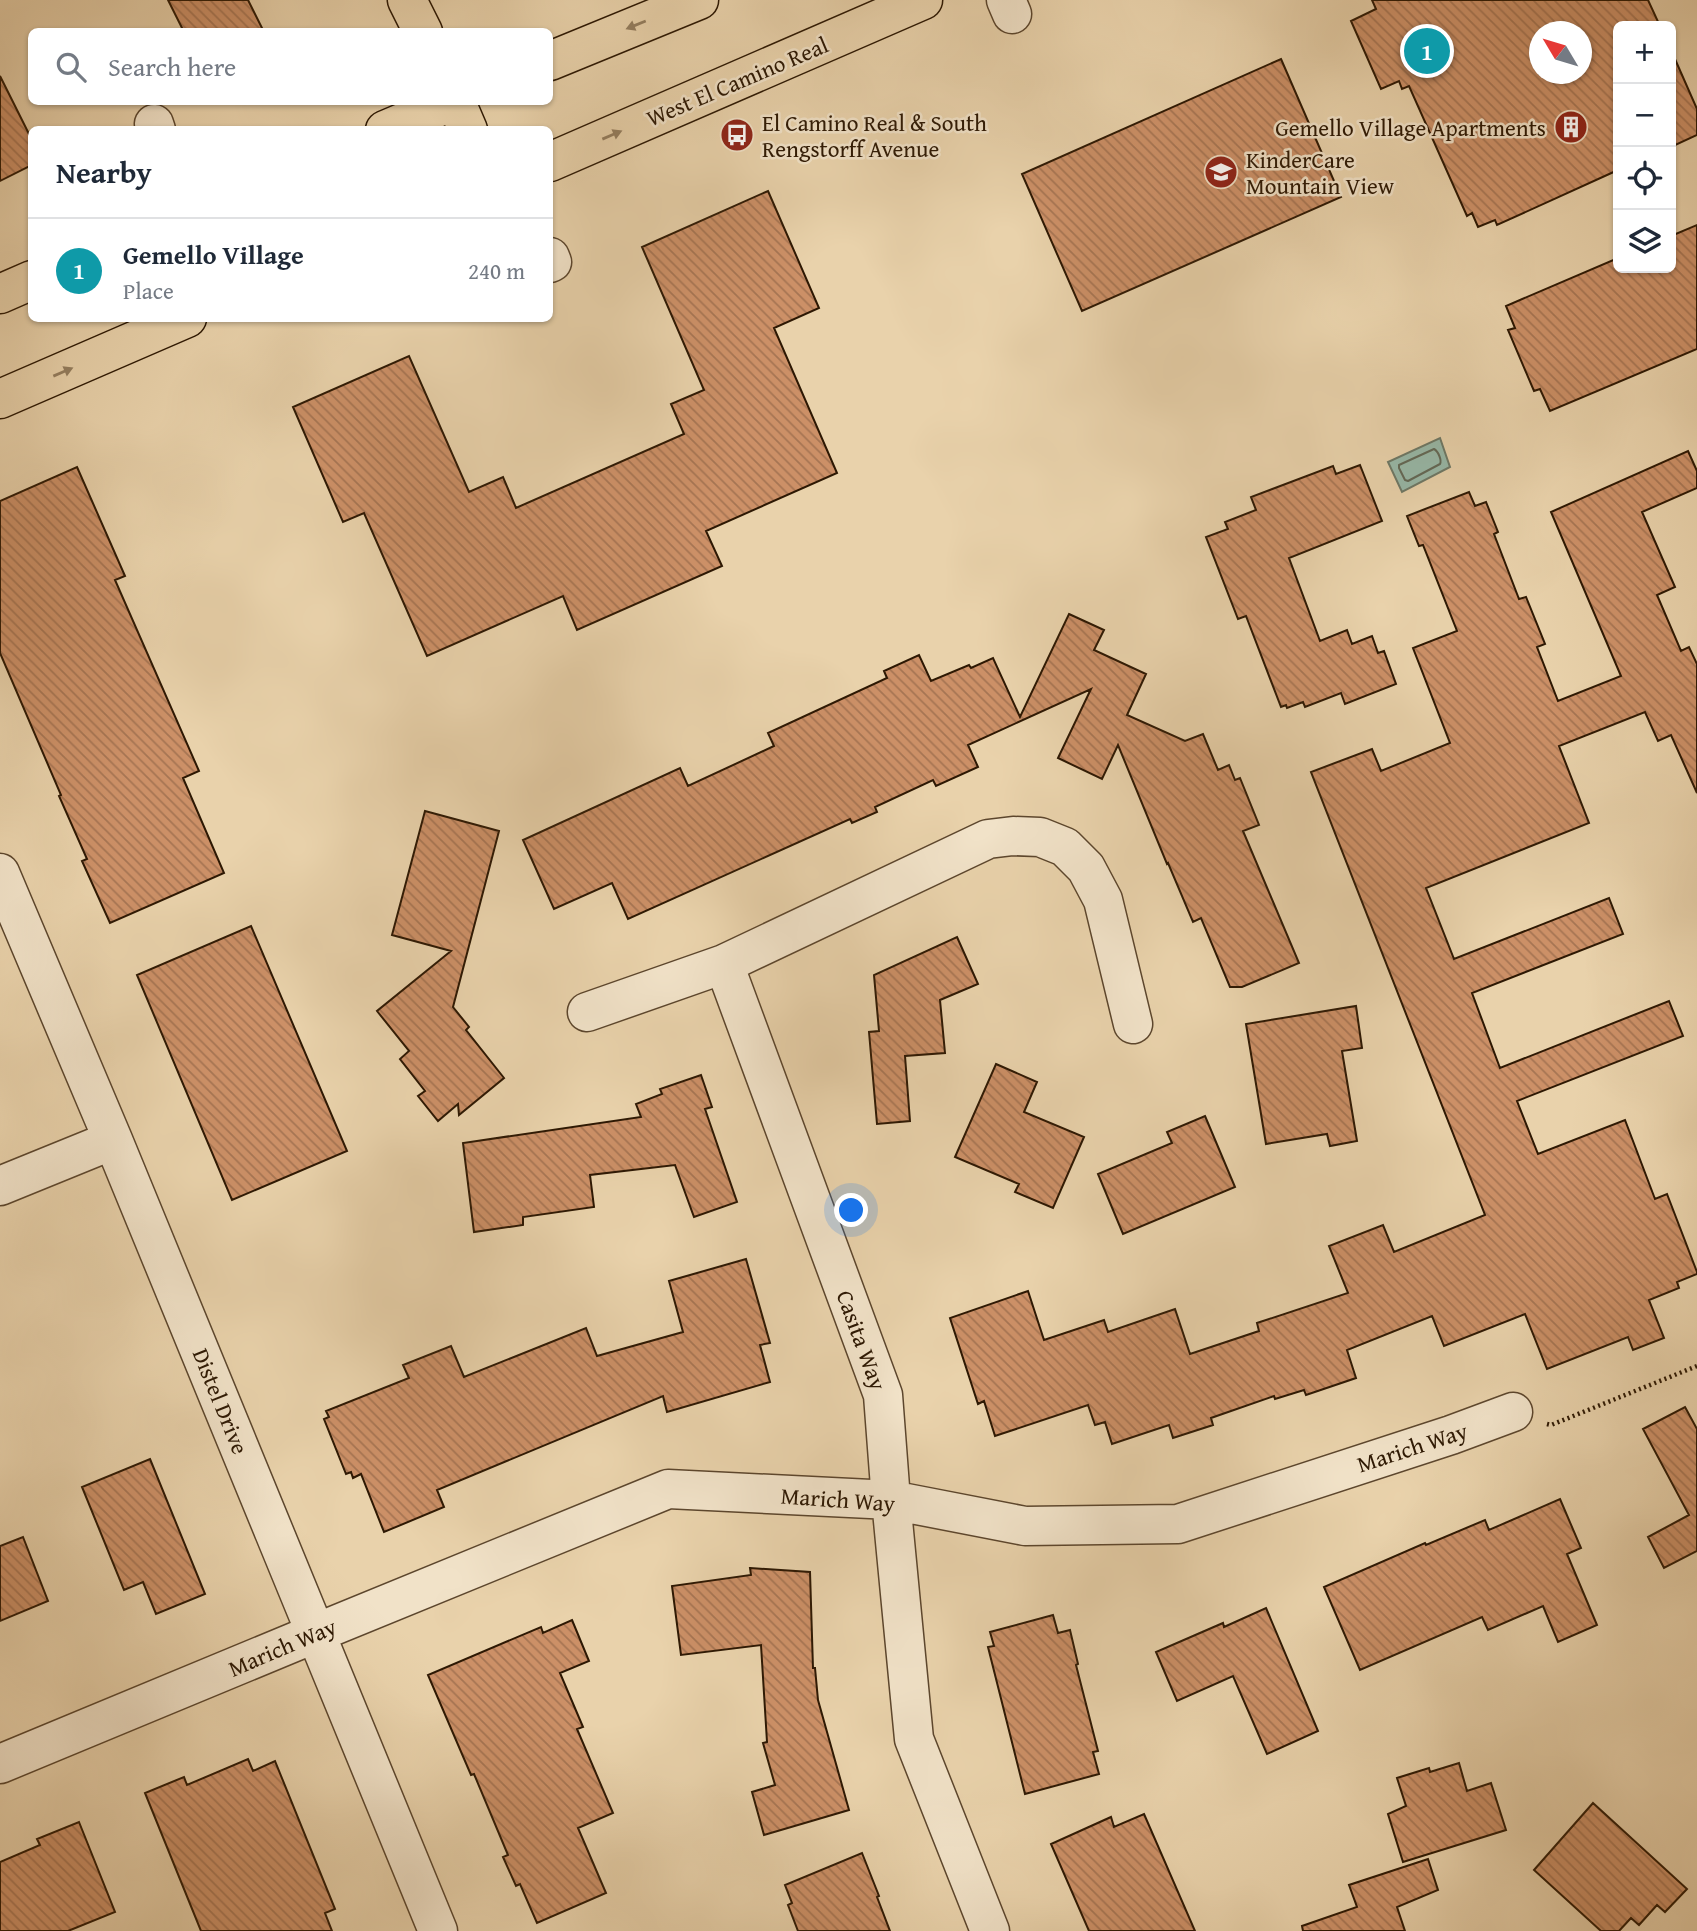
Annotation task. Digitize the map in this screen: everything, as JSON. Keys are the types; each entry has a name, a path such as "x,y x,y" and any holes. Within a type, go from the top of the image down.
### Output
{"main road":[{"path":"407,0 421,28"},
{"path":"553,60 699,0"},
{"name":"West El Camino Real","path":"553,161 923,0"},
{"path":"395,126 446,105"},
{"path":"455,105 466,126"},
{"path":"0,294 28,282"},
{"path":"0,398 178,322"}],"street":[{"path":"587,1012 724,964 988,839 1013,836 1040,837 1065,847 1086,868 1103,900 1133,1024"},
{"name":"Distel Drive","path":"0,873 439,1931"},
{"name":"Casita Way","path":"724,964 883,1395 914,1739 989,1931"},
{"path":"0,1186 113,1140"},
{"name":"Marich Way","path":"0,1764 667,1489 891,1500 1025,1526 1178,1524 1451,1435 1513,1412"}],"path":[{"path":"1513,1412 1551,1426 1697,1366"}],"water":[{"path":"1440,438 1450,467 1402,492 1388,462"}],"building":[{"path":"168,0 248,0 262,28 182,28"},
{"path":"1372,0 1648,0 1658,21 1613,21 1613,172 1497,225 1495,220 1478,227 1472,213 1467,216 1409,86 1402,89 1399,81 1381,89 1351,21 1376,9"},
{"path":"1281,59 1341,197 1082,311 1022,174"},
{"path":"1676,61 1697,109 1697,135 1676,145"},
{"path":"0,76 28,132 28,167 0,181"},
{"path":"768,191 819,308 774,328 837,473 706,531 722,566 577,630 563,596 427,656 364,513 343,522 293,407 409,356 469,492 503,477 516,508 684,434 671,404 704,390 642,247"},
{"path":"1697,225 1697,349 1550,411 1540,389 1534,391 1508,330 1515,328 1506,306 1613,260 1613,273 1676,273 1676,234"},
{"path":"1688,451 1697,471 1697,488 1642,512 1675,587 1657,595 1681,651 1689,647 1697,664 1697,793 1671,735 1658,741 1645,712 1559,746 1589,823 1426,888 1454,959 1609,898 1623,934 1472,993 1500,1068 1669,1001 1683,1036 1517,1101 1538,1154 1625,1120 1655,1199 1667,1194 1697,1272 1677,1282 1679,1288 1649,1300 1664,1338 1633,1350 1628,1337 1547,1369 1525,1314 1444,1346 1432,1316 1347,1350 1356,1378 1306,1395 1304,1390 1275,1399 1274,1396 1211,1418 1213,1425 1173,1438 1169,1425 1112,1444 1105,1422 1095,1425 1088,1405 995,1436 984,1401 978,1404 950,1318 1028,1291 1044,1340 1104,1320 1108,1332 1175,1309 1190,1354 1259,1331 1257,1323 1348,1293 1329,1246 1383,1225 1394,1252 1485,1215 1311,772 1372,749 1381,771 1450,743 1413,648 1457,631 1423,545 1419,546 1407,516 1469,492 1475,506 1486,502 1498,532 1494,534 1519,599 1526,597 1545,644 1537,647 1558,701 1621,676 1551,512"},
{"path":"1360,465 1382,521 1289,558 1320,641 1347,630 1352,644 1372,636 1378,653 1384,651 1396,684 1345,704 1341,693 1305,707 1303,702 1287,708 1286,705 1281,707 1246,616 1238,619 1206,537 1228,529 1225,522 1256,510 1251,497 1333,466 1336,474"},
{"path":"77,467 125,576 115,580 199,771 183,778 224,873 110,923 82,861 87,859 59,796 61,795 0,653 0,501"},
{"path":"1069,614 1104,630 1094,650 1146,674 1127,715 1185,741 1203,734 1218,770 1229,765 1235,780 1240,778 1259,825 1243,831 1299,963 1242,987 1230,987 1201,918 1193,922 1118,745 1102,779 1058,758 1091,689 968,745 978,767 936,786 933,780 875,807 877,812 852,823 850,819 628,919 612,883 554,909 523,840 680,768 688,786 774,746 768,733 887,678 884,671 919,655 931,681 993,658 1020,717"},
{"path":"425,811 499,831 453,1007 469,1027 466,1030 504,1078 459,1115 458,1104 438,1121 418,1096 425,1091 400,1059 409,1051 377,1011 451,951 392,935"},
{"path":"251,926 347,1151 232,1200 137,975"},
{"path":"957,937 978,984 940,1000 945,1053 905,1056 910,1121 877,1124 869,1032 879,1031 874,975"},
{"path":"1356,1006 1362,1048 1342,1051 1357,1141 1330,1146 1327,1134 1266,1144 1246,1024"},
{"path":"996,1064 1037,1082 1024,1112 1084,1137 1053,1208 1015,1192 1019,1184 955,1157"},
{"path":"701,1075 712,1107 705,1109 737,1202 694,1217 675,1165 590,1175 594,1207 523,1217 523,1225 474,1232 463,1143 641,1117 636,1104 662,1094 660,1089"},
{"path":"1205,1116 1235,1187 1123,1234 1098,1174 1172,1143 1167,1132"},
{"path":"746,1259 770,1343 760,1345 770,1382 667,1412 663,1396 437,1490 444,1507 384,1532 361,1474 353,1478 351,1472 346,1474 324,1419 329,1417 326,1411 409,1378 403,1365 451,1346 464,1377 586,1328 597,1356 683,1332 669,1281"},
{"path":"1685,1407 1697,1429 1697,1551 1664,1568 1648,1537 1689,1515 1643,1429"},
{"path":"150,1459 205,1594 156,1614 143,1582 124,1590 82,1487"},
{"path":"1560,1499 1581,1548 1567,1554 1597,1625 1558,1642 1543,1606 1488,1630 1482,1617 1360,1670 1324,1587 1485,1520 1489,1530"},
{"path":"23,1537 48,1601 0,1621 0,1546"},
{"path":"750,1568 810,1572 813,1668 818,1700 849,1810 764,1835 752,1792 775,1785 763,1743 767,1742 761,1645 681,1655 672,1586 751,1575"},
{"path":"1266,1608 1318,1731 1267,1754 1233,1676 1177,1701 1156,1652"},
{"path":"1053,1615 1058,1633 1070,1630 1098,1751 1093,1752 1099,1774 1025,1794 988,1647 994,1646 990,1632"},
{"path":"572,1620 589,1661 560,1673 583,1727 577,1729 613,1813 578,1828 606,1893 537,1923 520,1884 516,1886 503,1857 508,1855 428,1675 541,1627 543,1633"},
{"path":"248,1759 253,1771 275,1761 335,1909 325,1913 332,1931 201,1931 145,1793 184,1777 187,1785"},
{"path":"1459,1763 1467,1791 1491,1783 1506,1830 1403,1862 1388,1814 1406,1806 1397,1778 1429,1768 1430,1772"},
{"path":"1593,1803 1687,1889 1665,1912 1657,1905 1639,1925 1631,1918 1619,1931 1601,1931 1534,1870"},
{"path":"1144,1814 1195,1931 1089,1931 1051,1844 1111,1817 1114,1827"},
{"path":"79,1822 115,1912 68,1931 0,1931 0,1862 40,1845 37,1839"},
{"path":"862,1853 890,1931 798,1931 788,1905 792,1903 785,1885"},
{"path":"1428,1859 1438,1890 1397,1907 1405,1931 1303,1931 1302,1926 1357,1907 1349,1885"}],"place":[{"name":"Gemello Village","path":"1427,51"},
{"name":"Gemello Village Apartments","path":"1571,127"},
{"name":"El Camino Real & South Rengstorff Avenue","path":"737,135"},
{"name":"KinderCare Mountain View","path":"1221,172"}]}
